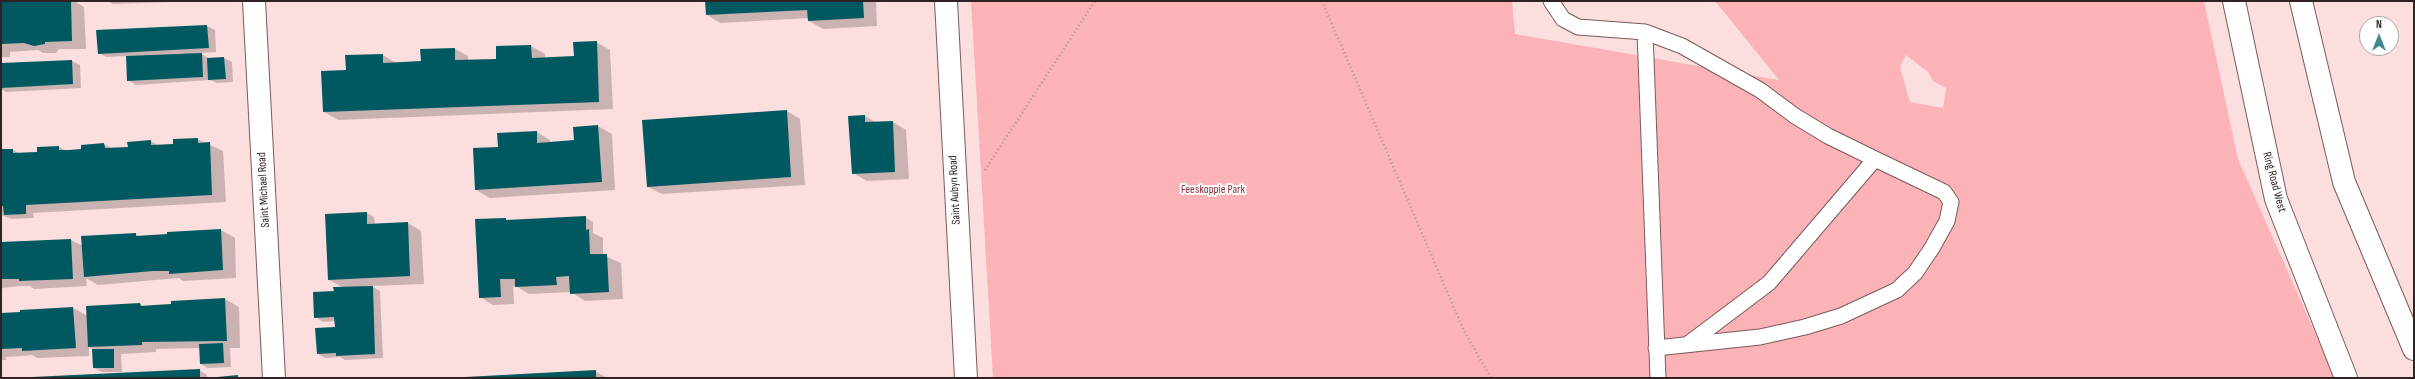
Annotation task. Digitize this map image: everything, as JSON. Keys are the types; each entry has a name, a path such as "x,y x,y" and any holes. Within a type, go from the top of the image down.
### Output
{"street":[{"name":"Saint Michael Road","path":"254,1 274,378"},
{"name":"Saint Aubyn Road","path":"946,1 966,378"},
{"name":"Ring Road West","path":"2234,1 2276,199 2346,378"},
{"path":"2301,1 2344,182 2414,349"}],"lane":[{"path":"1551,1 1563,19 1578,27 1645,32 1682,46 1760,90 1795,116 1828,136 1944,192 1951,202 1947,221 1932,248 1915,273 1897,290 1841,316 1805,327 1760,337 1656,348"},
{"path":"1645,32 1658,378"},
{"path":"1688,344 1769,284 1875,159"}],"path":[{"path":"982,174 1095,1"},
{"path":"1322,1 1464,331 1491,378"}],"green space":[{"name":"Feeskoppie Park","path":"971,1 1512,1 1515,34 1779,80 1715,1 2204,1 2238,159 2335,378 993,378","holes":["1906,55 1928,72 1933,81 1946,88 1943,108 1910,102 1900,67"]}],"building":[{"path":"1,1 71,1 72,41 45,42 45,44 34,46 24,43 1,44"},
{"path":"705,1 863,1 864,18 808,21 807,10 706,15"},
{"path":"207,25 209,48 98,54 96,30"},
{"path":"597,41 599,102 323,112 321,71 346,70 345,55 383,54 383,63 421,61 420,49 455,48 455,60 496,59 496,46 531,45 532,58 574,56 573,42"},
{"path":"202,53 203,77 127,81 126,56"},
{"path":"224,57 226,79 208,80 207,58"},
{"path":"72,60 73,84 1,88 1,63"},
{"path":"787,110 791,177 647,187 642,120"},
{"path":"865,115 865,122 893,121 895,172 852,174 848,116"},
{"path":"598,125 602,182 475,190 473,148 498,147 497,133 537,131 537,143 574,140 573,127"},
{"path":"198,138 198,143 210,142 212,195 26,205 26,214 4,215 3,206 1,206 1,149 13,149 13,153 37,152 37,147 59,146 59,150 69,150 81,149 81,145 104,143 105,148 128,147 127,142 151,140 151,145 173,144 173,139"},
{"path":"367,212 367,224 408,222 410,276 328,280 325,214"},
{"path":"586,216 586,230 589,229 590,254 607,254 609,292 570,294 569,276 556,277 557,285 515,287 515,279 500,279 501,297 479,298 475,219 506,218 506,220"},
{"path":"221,229 223,270 169,274 169,271 153,271 84,277 81,236 136,233 136,236 167,234 167,232"},
{"path":"71,239 73,279 19,281 19,279 1,279 1,242"},
{"path":"373,286 375,354 336,356 336,353 317,354 315,328 335,327 334,317 314,318 313,292 334,291 333,287"},
{"path":"225,298 227,341 142,342 142,345 88,347 86,306 140,303 141,306 171,304 171,301"},
{"path":"73,307 76,348 22,351 22,348 1,349 1,313 20,312 20,310"},
{"path":"223,343 224,363 200,364 199,344"},
{"path":"92,349 114,349 114,368 93,368"},
{"path":"200,369 200,378 32,378 32,377"},
{"path":"596,370 596,378 465,378 465,377"},
{"path":"238,375 238,378 217,378 217,377"}]}
